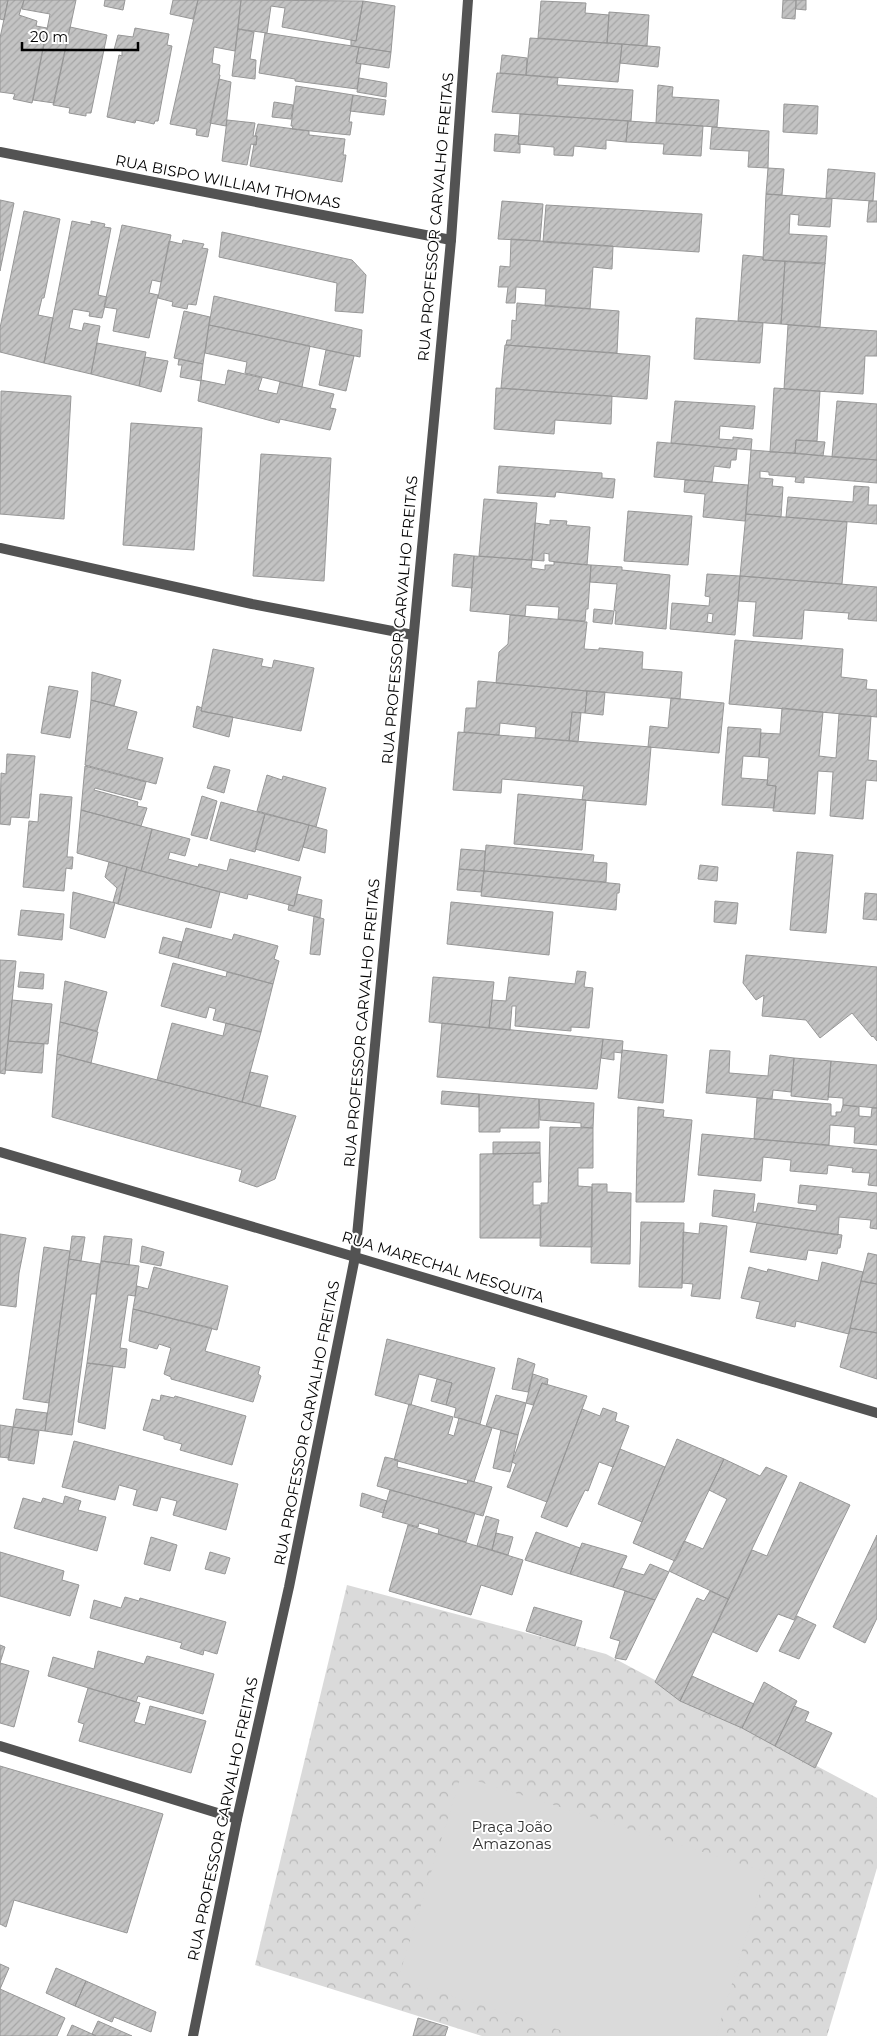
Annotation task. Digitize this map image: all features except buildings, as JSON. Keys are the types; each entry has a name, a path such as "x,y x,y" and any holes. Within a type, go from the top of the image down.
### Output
{"street":[{"name":"RUA PROFESSOR CARVALHO FREITAS","path":"193,2036 237,1819 289,1587 355,1257 451,240 468,0"},
{"name":"RUA BISPO WILLIAM THOMAS","path":"0,152 451,240"},
{"path":"0,548 252,604 413,635"},
{"name":"RUA MARECHAL MESQUITA","path":"0,1152 877,1413"},
{"path":"0,1746 237,1819"}],"green space":[{"name":"Praça João Amazonas","path":"347,1585 606,1654 877,1798 877,1868 827,2036 482,2036 255,1965"},
{"path":"461,1776 766,1872 716,2036 579,2036 398,1979"}]}
